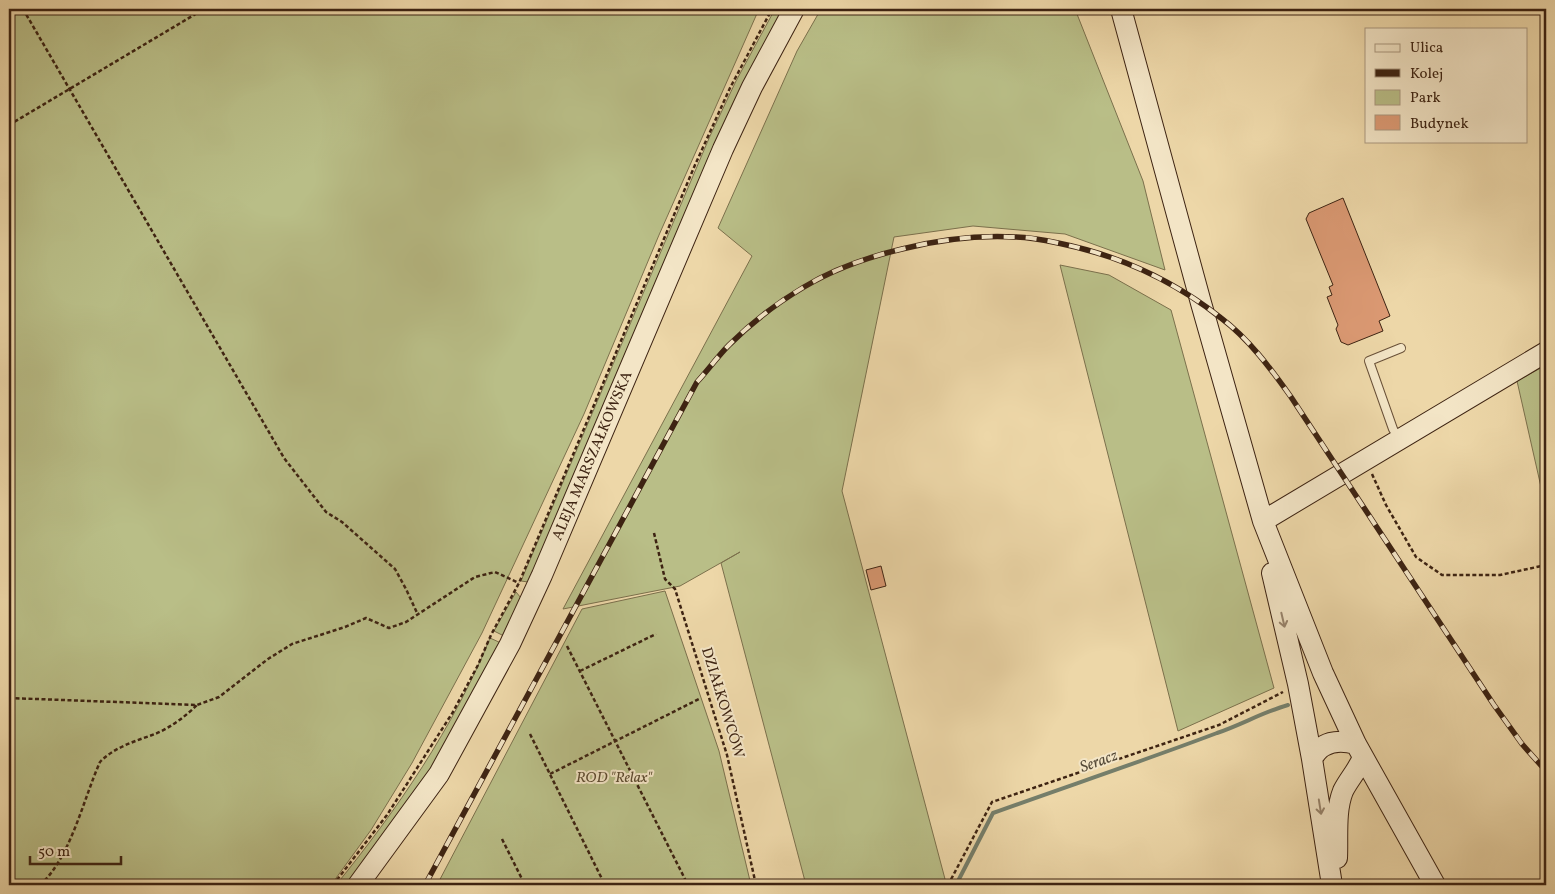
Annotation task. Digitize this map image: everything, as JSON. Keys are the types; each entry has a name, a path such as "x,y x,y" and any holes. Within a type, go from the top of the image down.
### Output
{"main road":[{"name":"ALEJA MARSZAŁKOWSKA","path":"358,885 439,774 510,644 527,587 752,87 794,9"},
{"path":"1121,9 1203,312 1263,521 1323,673 1380,789 1435,885"},
{"path":"1263,521 1546,352"},
{"path":"1263,521 1268,556 1298,684 1334,885"},
{"path":"1312,759 1316,752 1326,744 1342,741 1360,751"},
{"path":"1334,885 1338,809 1343,792 1358,770 1360,751"},
{"path":"1343,792 1369,784 1380,789"}],"lane":[{"path":"1399,440 1393,429 1370,361 1401,348"}],"path":[{"path":"24,9 284,458 326,512 348,527 395,569 418,615"},
{"path":"9,126 204,9"},
{"path":"334,885 387,815 453,712 478,665 491,635 527,587 695,165 730,88 772,9"},
{"path":"1365,460 1386,505 1416,556 1442,576 1500,575 1546,565"},
{"name":"DZIAŁKOWCÓW","path":"654,533 665,579 675,589 727,755 756,885"},
{"path":"9,698 197,705 219,697 268,659 292,644 345,628 366,618 389,628 406,622 475,577 495,572 527,587"},
{"path":"580,671 656,634"},
{"path":"567,646 688,885"},
{"path":"948,885 992,802 1219,725 1298,684"},
{"path":"550,774 699,699"},
{"path":"40,885 58,866 100,762 108,753 157,733 189,713 197,705"},
{"path":"530,734 605,885"},
{"path":"502,839 524,885"}],"green space":[{"path":"9,9 759,9 659,235 584,414 482,633 412,763 371,830 331,885 9,885"},
{"path":"775,9 785,9 528,582 521,581 710,136 736,81"},
{"path":"821,9 1075,9 1143,181 1165,270 1065,234 973,226 894,237 842,491 945,879 941,885 806,885 721,563 740,552 680,586 563,609 752,256 718,228 797,51"},
{"path":"1060,265 1109,275 1171,310 1274,688 1178,731"},
{"path":"1546,365 1546,509 1517,381"},
{"name":"ROD \"Relax\"","path":"665,591 719,751 751,885 437,885 582,609"},
{"path":"516,592 521,598 504,636 494,631"},
{"path":"490,638 501,643 424,781 349,885 336,885 381,827 442,735 476,671"}],"building":[{"path":"1343,198 1390,316 1379,321 1383,331 1348,345 1341,342 1336,329 1338,325 1327,297 1332,295 1329,287 1333,285 1306,219 1309,213"},
{"path":"881,566 886,586 871,590 866,570"}],"waterway":[{"name":"Seracz","path":"956,885 993,813 1226,730 1288,705"}],"railway":[{"path":"425,885 697,382 725,349 746,329 804,287 839,269 877,256 916,246 957,239 986,237 1031,238 1102,254 1144,271 1184,292 1203,304 1241,335 1276,376 1291,397 1494,705 1522,744 1546,771"}]}
